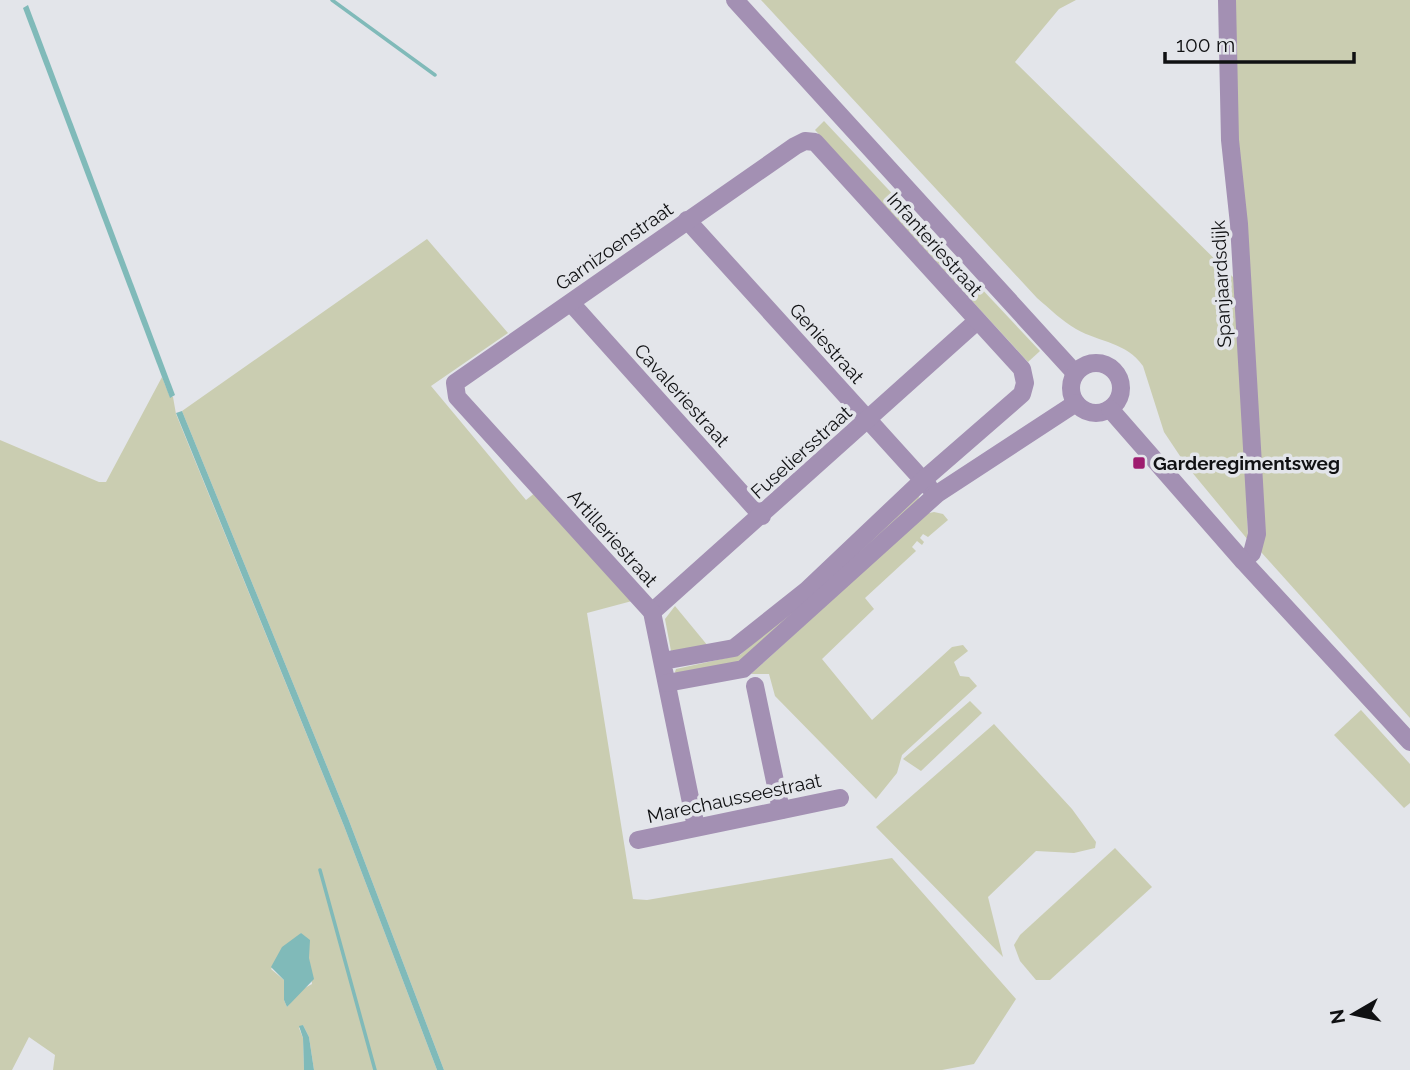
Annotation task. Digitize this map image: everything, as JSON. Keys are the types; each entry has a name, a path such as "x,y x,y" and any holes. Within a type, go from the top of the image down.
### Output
{"street":[{"path":"735,0 1075,373"},
{"name":"Spanjaardsdijk","path":"1227,0 1230,140 1239,224 1257,534 1252,553 1243,561"},
{"name":"Garnizoenstraat","path":"455,390 455,383 465,374 806,141"},
{"name":"Infanteriestraat","path":"806,141 815,142 1022,369 1025,383 1022,394 922,481"},
{"name":"Geniestraat","path":"687,220 922,481 937,494"},
{"name":"Cavaleriestraat","path":"571,303 761,516"},
{"name":"Fuseliersstraat","path":"652,612 977,321"},
{"path":"1092,362 1111,367 1121,383 1117,402 1110,409 1096,413 1076,403 1070,388 1075,373 1092,362"},
{"name":"Artilleriestraat","path":"455,390 478,421 652,612 696,827"},
{"path":"667,683 743,669 937,494 1076,403"},
{"path":"1110,409 1243,561 1410,742"},
{"path":"663,662 734,648 807,590 922,481"},
{"path":"755,686 780,810"},
{"name":"Marechausseestraat","path":"638,840 840,798"}],"green space":[{"path":"761,0 1076,0 1059,9 1015,62 1239,283 1248,540 1186,465 1164,432 1143,366 1136,358 1121,347 1076,329 1037,298"},
{"path":"1229,0 1410,0 1410,718 1261,552"},
{"path":"824,121 1040,351 1028,362 815,130"},
{"path":"427,239 508,333 431,386 526,500 536,492 632,601 587,613 633,899 647,900 892,858 1016,999 974,1064 942,1070 444,1070 348,818 182,411"},
{"path":"162,377 170,397 173,397 176,414 344,826 437,1070 314,1070 309,1037 303,1025 299,1028 303,1038 304,1070 53,1070 55,1055 29,1037 12,1070 0,1070 0,440 99,482 106,482","holes":["301,933 310,964 312,984 301,990 287,1007 284,1000 284,980 271,969"]},
{"path":"920,494 917,503 741,661 677,674 675,672 676,669 740,655"},
{"path":"925,514 943,514 948,520 928,537 923,534 920,538 924,542 922,545 917,541 912,547 916,551 865,598 874,609 822,659 872,720 952,647 963,645 968,651 954,662 960,676 969,677 977,686 902,755 897,773 876,799 775,696 769,674 751,674"},
{"path":"675,606 708,646 671,651 665,619"},
{"path":"970,701 982,713 921,771 903,759"},
{"path":"1361,710 1410,764 1410,803 1404,808 1334,735"},
{"path":"994,724 1072,809 1096,842 1095,848 1074,853 1036,851 988,897 1003,957 876,827"},
{"path":"1115,848 1152,887 1050,980 1036,980 1020,961 1014,945 1020,935"}],"water":[{"path":"28,5 175,395 170,398 23,8"},
{"path":"182,411 348,818 444,1070 437,1070 344,826 176,413"},
{"path":"301,933 310,940 309,958 314,979 287,1007 284,1000 284,980 271,967 282,947"},
{"path":"303,1025 309,1037 314,1070 304,1070 303,1038 299,1026"}],"waterway":[{"path":"332,0 435,75"},
{"path":"320,870 375,1070"}],"place":[{"name":"Garderegimentsweg","path":"1139,463"}]}
